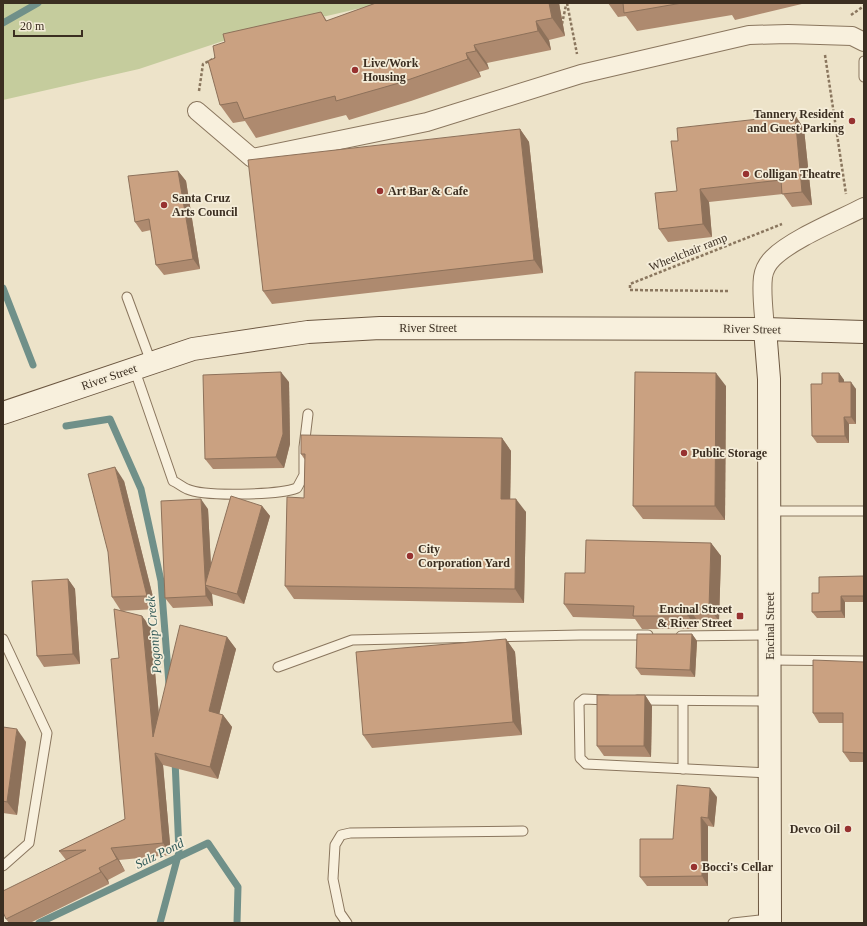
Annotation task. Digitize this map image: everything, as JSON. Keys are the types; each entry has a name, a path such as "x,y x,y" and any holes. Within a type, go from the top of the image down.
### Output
{"main road":[{"name":"River Street","path":"3,413 192,349 315,331 380,328 765,329 864,332"},
{"name":"Encinal Street","path":"765,329 769,379 770,921"}],"street":[{"path":"197,112 252,158 427,122 581,74 749,35 788,34 852,36 864,42"},
{"path":"765,329 763,277 766,268 772,259 798,242 864,207"}],"lane":[{"path":"864,61 864,77"},
{"path":"127,297 142,365 174,481 187,490 260,494 286,492 297,488 304,475 304,447 308,414"},
{"path":"770,511 864,511"},
{"path":"278,667 352,640 572,635 658,636"},
{"path":"673,636 770,635"},
{"path":"3,639 47,733 29,843 3,866"},
{"path":"770,660 864,661"},
{"path":"614,700 584,700 579,703 580,751 582,762 586,764 769,773"},
{"path":"630,700 770,701"},
{"path":"683,701 683,769"},
{"path":"348,923 340,913 333,879 335,845 341,835 350,833 523,831"},
{"path":"733,923 770,921"}],"path":[{"path":"562,24 567,3"},
{"path":"567,3 581,74"},
{"path":"839,198 846,194 822,35 864,6"},
{"path":"197,112 203,64 222,55"},
{"name":"Wheelchair ramp","path":"728,291 630,290 630,284 789,221"}],"green space":[{"path":"3,3 383,3 235,37 139,69 3,100"}],"building":[{"name":"Live/Work Housing","path":"376,3 549,3 552,18 536,21 538,31 474,45 476,51 466,53 468,59 399,83 336,101 335,96 244,119 237,102 220,105 208,61 215,58 213,46 225,42 223,34 321,12 326,21"},
{"path":"623,3 682,3 624,13"},
{"name":"Colligan Theatre","path":"795,115 802,192 782,194 781,180 700,189 703,224 659,229 655,193 677,191 671,141 678,141 677,128"},
{"path":"520,129 534,260 263,291 248,160"},
{"name":"Santa Cruz Arts Council","path":"178,171 193,259 156,265 149,219 135,222 128,176"},
{"path":"281,372 283,434 276,457 205,459 203,375"},
{"name":"Public Storage","path":"635,372 716,373 715,506 633,506"},
{"path":"822,373 839,373 839,382 851,382 851,417 844,417 845,436 812,436 811,384 822,384"},
{"name":"City Corporation Yard","path":"301,435 502,438 501,499 516,499 515,589 285,586 287,497 304,498 305,454 301,454"},
{"path":"115,467 147,596 112,597 108,552 88,474"},
{"path":"231,496 262,506 237,594 205,585"},
{"path":"201,499 206,596 165,598 161,501"},
{"path":"586,540 711,543 709,608 688,607 688,616 633,616 634,606 564,604 565,573 585,573"},
{"path":"864,576 864,596 841,596 841,611 812,612 812,593 819,593 819,577"},
{"path":"68,579 73,654 37,656 32,581"},
{"path":"114,609 142,616 153,737 180,625 227,637 209,711 223,715 210,767 155,753 163,843 111,848 117,859 99,868 101,872 6,919 3,912 3,891 86,850 59,851 125,819 111,659 119,658"},
{"path":"637,634 692,634 690,670 636,668"},
{"path":"506,639 513,722 363,735 356,652"},
{"path":"813,660 864,662 864,753 843,752 843,713 813,713"},
{"path":"597,695 645,695 644,746 597,746"},
{"path":"3,727 17,729 7,802 3,801"},
{"path":"677,785 710,788 708,818 701,817 702,876 640,877 640,839 673,839"}],"waterway":[{"name":"Pogonip Creek","path":"3,23 38,3"},
{"name":"Pogonip Creek","path":"3,288 33,365"},
{"name":"Pogonip Creek","path":"66,426 110,419 141,489 161,581 169,684"},
{"name":"Pogonip Creek","path":"160,923 179,852 175,760"},
{"name":"Salz Pond","path":"39,923 208,843 238,887 237,923"}],"place":[{"name":"Live/Work Housing","path":"355,70"},
{"name":"Tannery Resident and Guest Parking","path":"852,121"},
{"name":"Colligan Theatre","path":"746,174"},
{"name":"Art Bar & Cafe","path":"380,191"},
{"name":"Santa Cruz Arts Council","path":"164,205"},
{"name":"Public Storage","path":"684,453"},
{"name":"City Corporation Yard","path":"410,556"},
{"name":"Encinal Street & River Street","path":"740,616"},
{"name":"Devco Oil","path":"848,829"},
{"name":"Bocci's Cellar","path":"694,867"}]}
